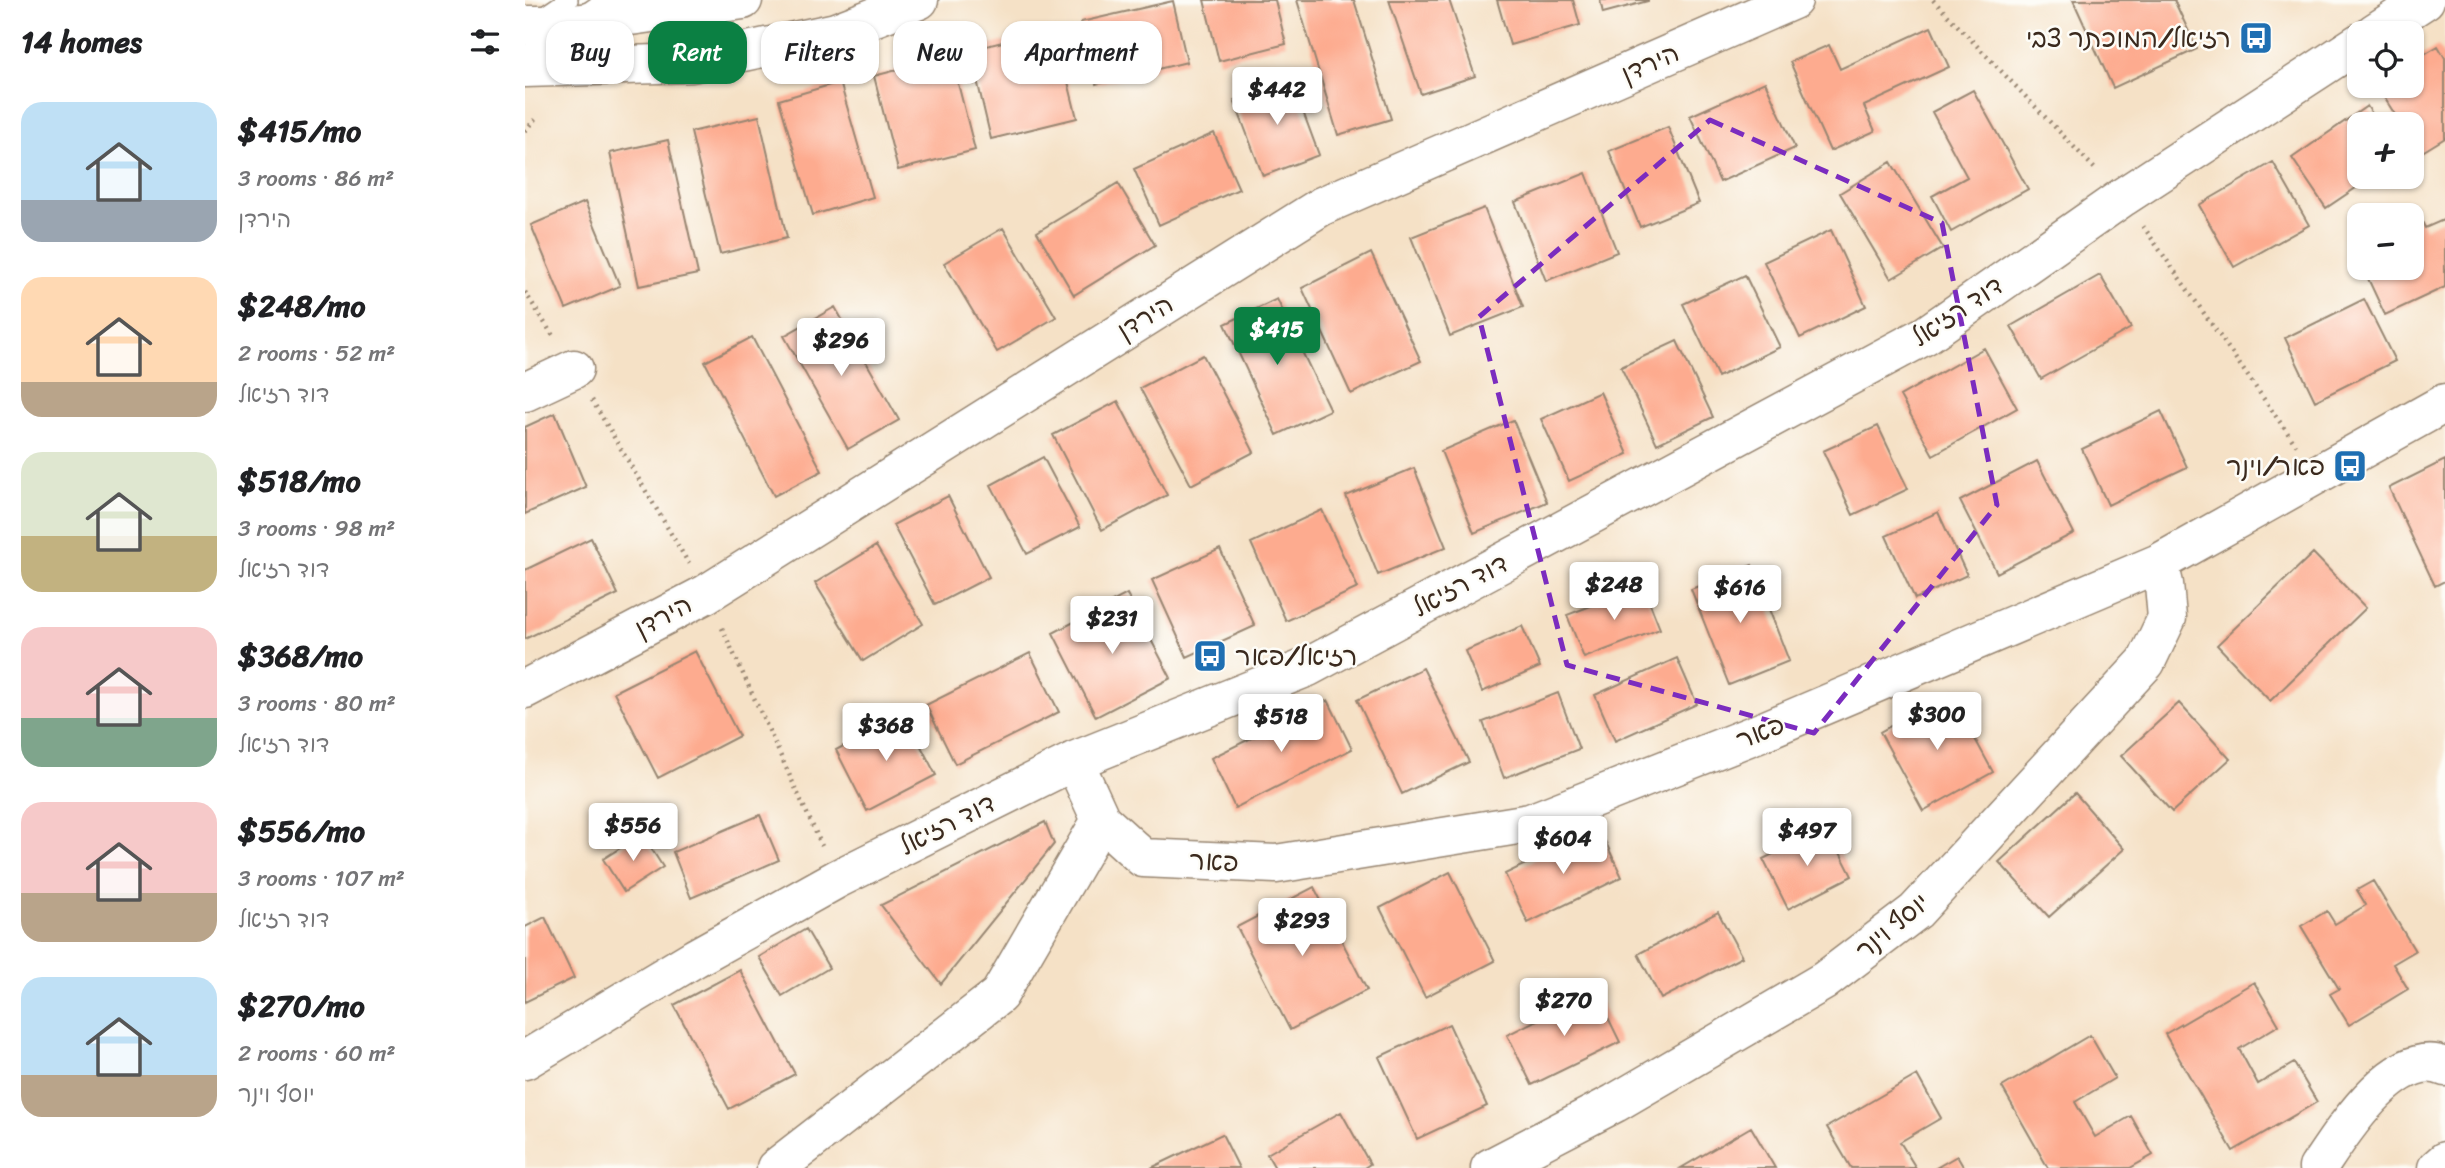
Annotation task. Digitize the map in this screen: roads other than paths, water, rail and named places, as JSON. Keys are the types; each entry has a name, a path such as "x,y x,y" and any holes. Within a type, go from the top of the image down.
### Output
{"street":[{"path":"535,35 618,6 709,6 743,0"},
{"path":"535,35 692,63 836,32 919,0"},
{"name":"הירדן","path":"525,689 706,594 1322,206 1793,0"},
{"path":"2393,21 2425,0"},
{"path":"535,35 618,6"},
{"name":"דוד רזיאל","path":"525,1060 695,958 826,885 1074,761 1308,667 1926,335 2123,197 2347,51"},
{"path":"525,392 574,369"},
{"name":"פאר","path":"1074,761 1101,820 1143,858 1276,864 1530,823 1761,732 2159,563 2445,403"},
{"name":"יוסף וינר","path":"1490,1168 1615,1103 1824,981 1916,911 2146,662 2167,618 2159,563"},
{"path":"776,1168 999,995 1101,820"},
{"path":"2318,1168 2351,1118 2389,1080 2417,1063 2435,1062 2445,1067"},
{"path":"2437,1168 2445,1161"}],"place":[{"name":"רזיאל/המוכתר צבי","path":"2256,38"},
{"name":"פאר/וינר","path":"2350,466"},
{"name":"רזיאל/פאר","path":"1210,656"}]}
